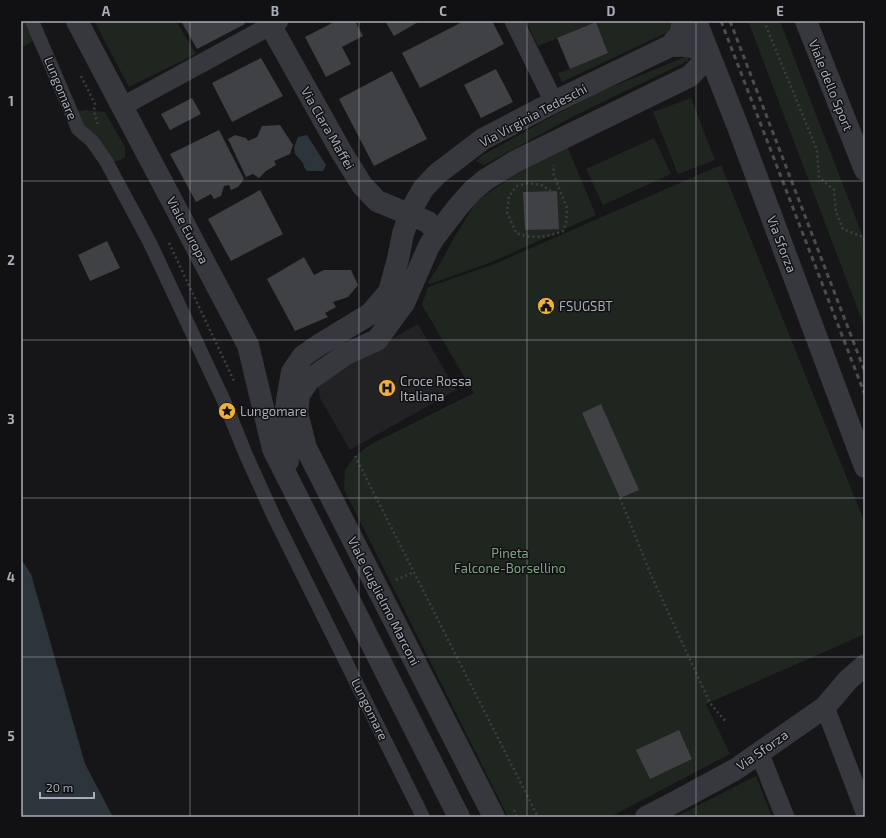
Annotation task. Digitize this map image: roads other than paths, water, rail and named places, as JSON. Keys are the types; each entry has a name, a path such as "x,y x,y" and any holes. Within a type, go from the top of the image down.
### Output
{"street":[{"name":"Lungomare","path":"32,21 78,129 92,142 106,161 150,243 220,394 275,519 423,817"},
{"name":"Viale Europa","path":"77,21 248,345 273,449 293,489"},
{"path":"514,21 554,102"},
{"path":"670,46 680,34 683,21"},
{"name":"Via Sforza","path":"696,21 738,127 865,467"},
{"name":"Viale dello Sport","path":"806,21 865,170"},
{"path":"123,106 272,23"},
{"name":"Via Clara Maffei","path":"272,23 342,153 362,185 377,201 406,225 417,244 433,240"},
{"name":"Via Virginia Tedeschi","path":"293,489 284,433 287,400 292,372 303,356 370,314 389,292 411,210 423,189 437,174 483,139 554,102 670,46 688,45 700,49 709,56"},
{"path":"433,240 457,208 484,180 516,161 690,76 709,56"},
{"name":"Viale Guglielmo Marconi","path":"433,240 404,302 377,340 346,354 309,380 299,395 297,413 306,448 494,817"},
{"path":"293,489 459,817"},
{"name":"Via Sforza","path":"646,817 736,769 825,707 848,680 865,665"},
{"path":"825,707 865,812"},
{"path":"759,752 785,817"}],"railway":[{"path":"721,21 865,395"},
{"path":"730,21 865,372"}],"place":[{"name":"FSUGSBT","path":"546,306"},
{"name":"Croce Rossa Italiana","path":"387,388"},
{"name":"Lungomare","path":"227,411"}],"park label":[{"name":"Pineta Falcone-Borsellino","path":"510,560"}]}
